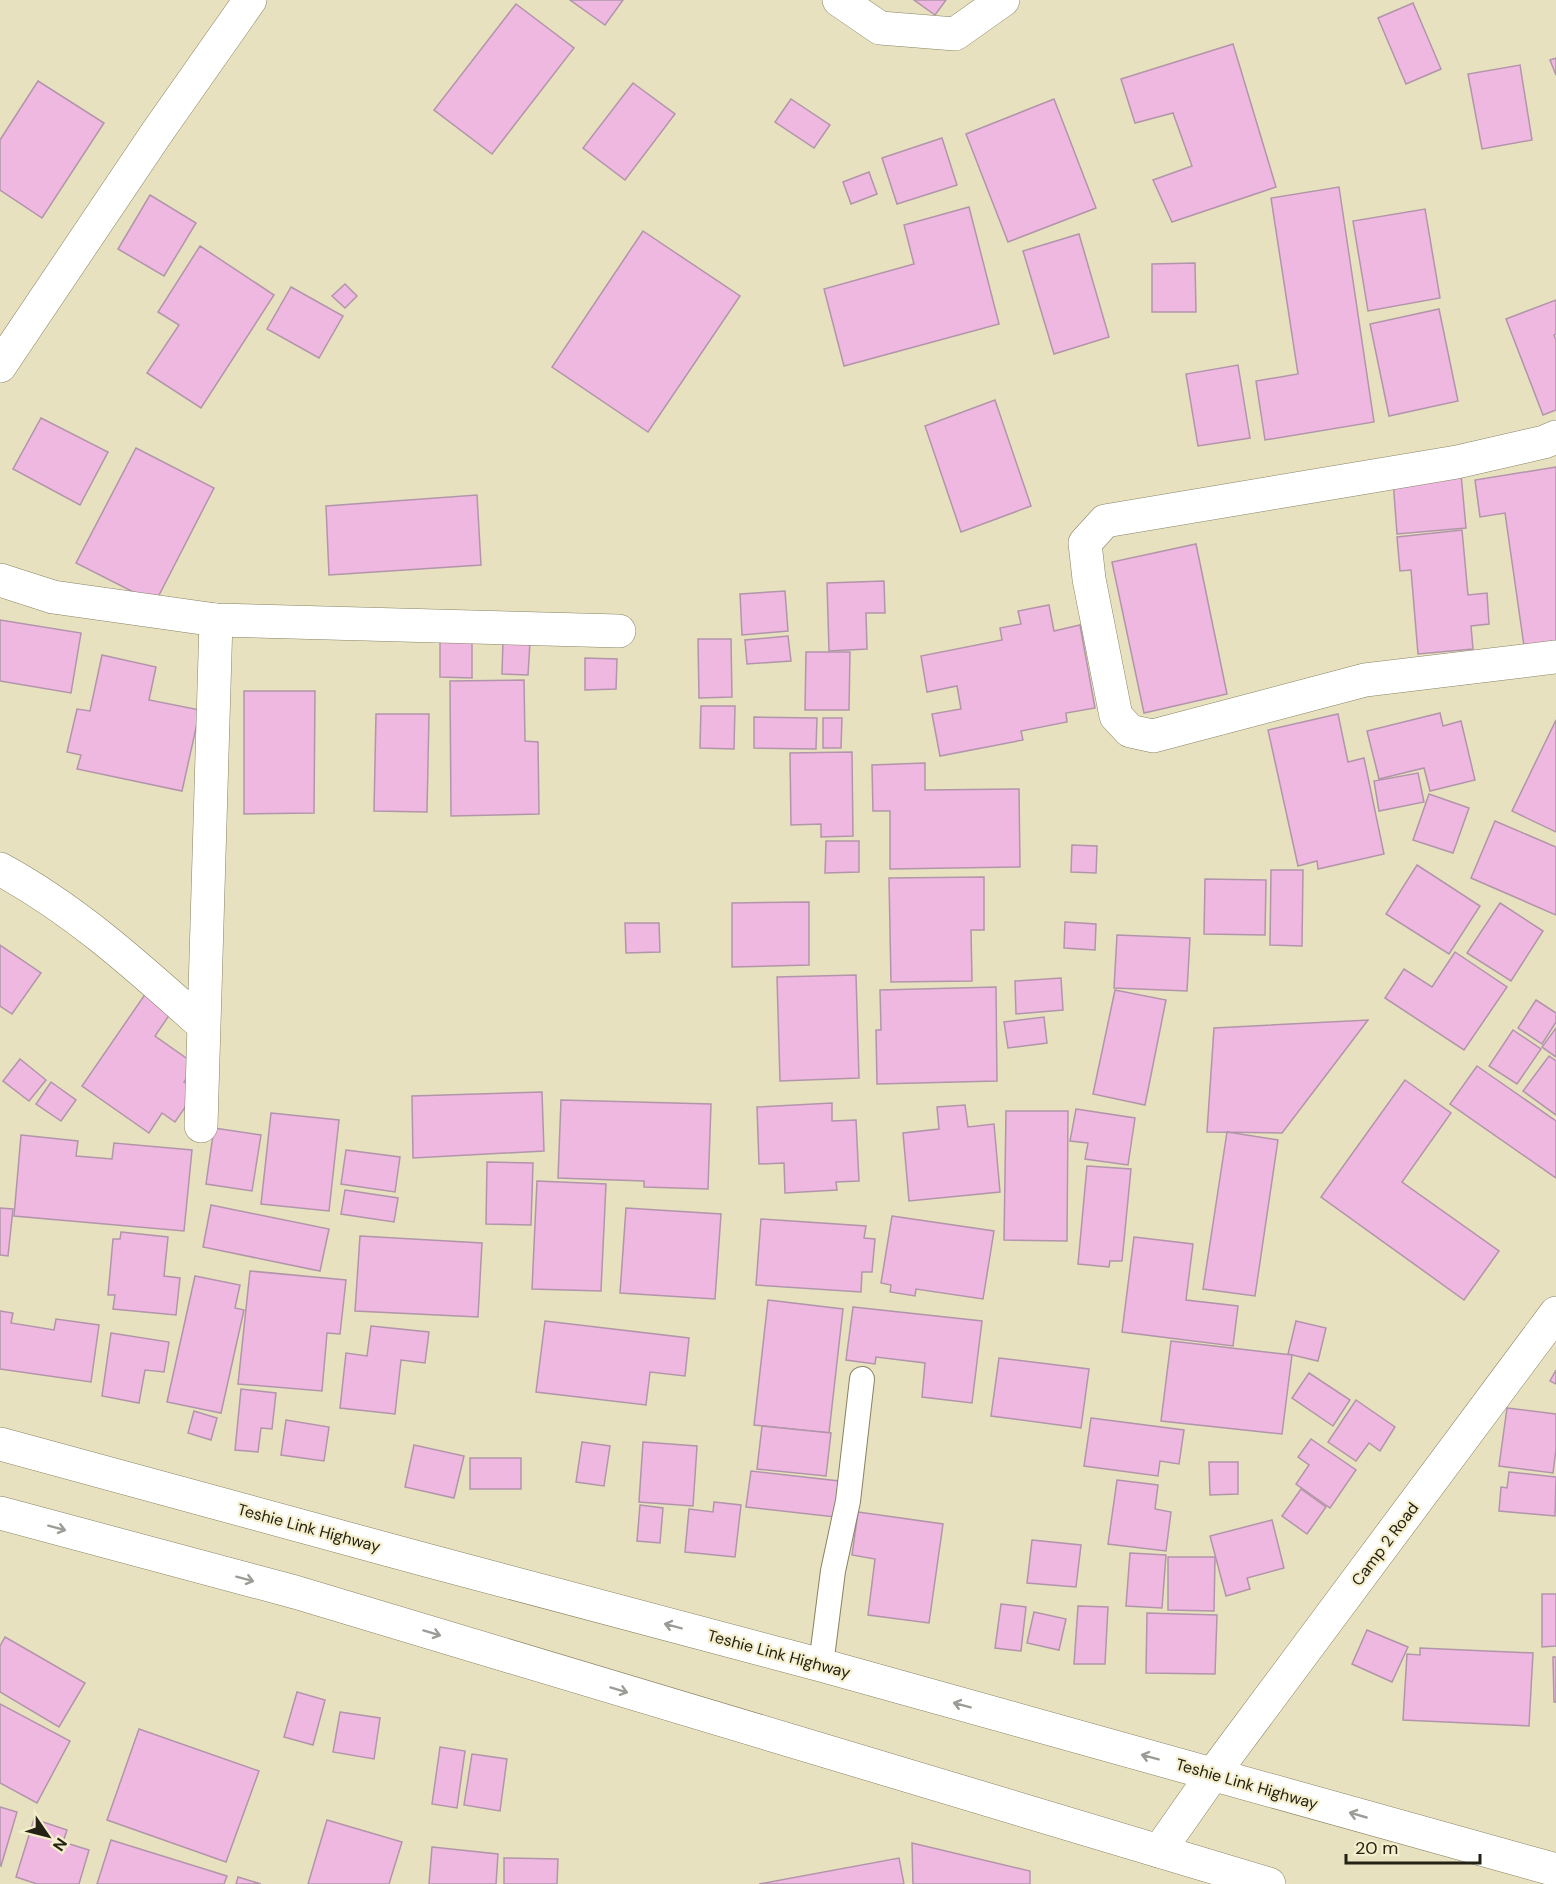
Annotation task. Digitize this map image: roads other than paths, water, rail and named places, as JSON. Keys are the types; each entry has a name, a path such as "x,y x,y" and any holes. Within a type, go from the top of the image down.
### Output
{"street":[{"path":"0,366 156,134 250,0"},
{"path":"839,0 880,28 955,34 1003,0"},
{"path":"1556,437 1544,442 1457,462 1105,521 1085,543 1089,579 1116,716 1130,731 1153,736 1365,680 1556,657"},
{"path":"0,580 53,597 216,620 619,631"},
{"path":"201,1126 216,620"},
{"path":"0,869 39,891 120,951 203,1024"},
{"name":"Camp 2 Road","path":"1159,1851 1213,1774 1556,1313"},
{"name":"Teshie Link Highway","path":"0,1444 821,1665 1556,1870"},
{"path":"0,1513 295,1592 1269,1884"}],"lane":[{"path":"821,1665 832,1571 848,1501 861,1379"}]}
